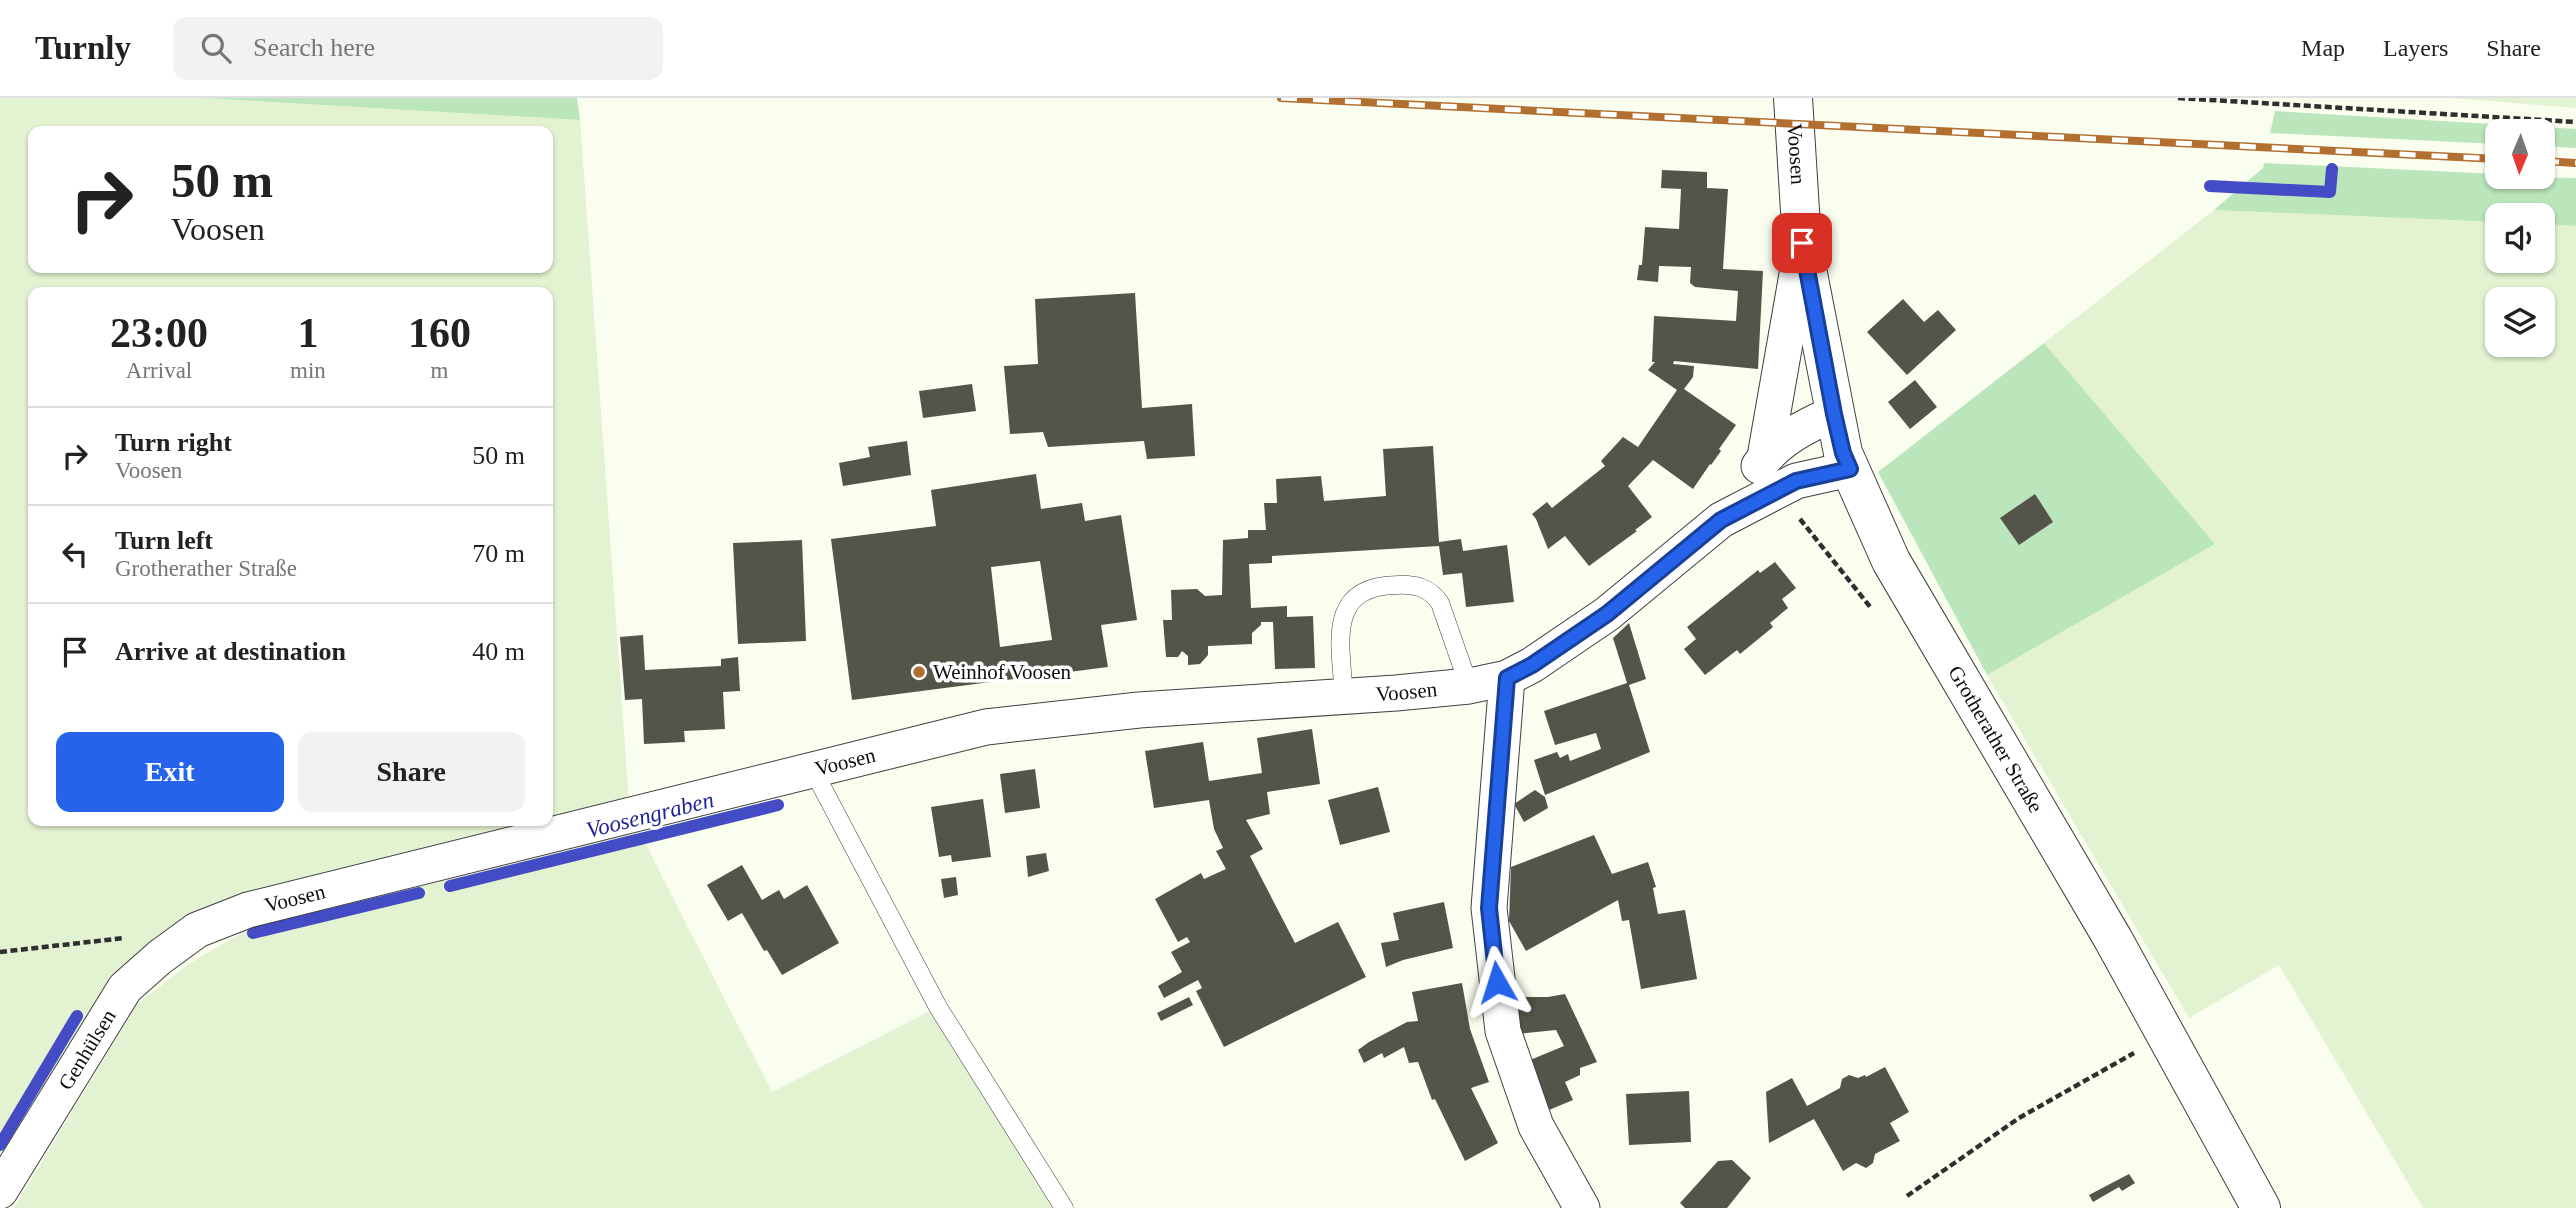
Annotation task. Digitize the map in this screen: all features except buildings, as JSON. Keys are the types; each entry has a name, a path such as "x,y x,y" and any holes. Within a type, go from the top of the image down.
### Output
{"street":[{"name":"Voosen","path":"1765,457 1802,243 1793,98"},
{"name":"Grotherather Straße","path":"1802,243 1843,453 1891,561 2113,939 2262,1208"},
{"path":"1721,520 1765,457 1795,432 1834,414"},
{"name":"Voosen","path":"197,930 248,910 986,727 1139,710 1469,686 1507,678 1532,665 1607,614 1721,520 1796,481 1850,469"},
{"path":"1507,678 1489,908 1503,1031 1536,1125 1582,1208"},
{"name":"Genhülsen","path":"0,1191 125,988 160,957 197,930"}],"lane":[{"path":"1344,697 1341,634 1345,610 1354,598 1378,586 1413,585 1434,594 1440,603 1469,686"},
{"path":"813,770 938,1006 1064,1208"}],"path":[{"path":"2178,98 2576,122"},
{"path":"0,952 135,937"},
{"path":"1908,1196 2019,1118 2136,1052"}],"green space":[{"path":"0,98 203,98 580,120 629,803 553,823 553,287 28,287 28,826 541,826 191,917 0,1169"},
{"path":"203,98 577,98 580,120"},
{"path":"2452,98 2576,98 2576,108"},
{"path":"2275,111 2485,124 2485,143 2270,133"},
{"path":"2555,128 2576,129 2576,148 2555,147"},
{"path":"2264,163 2485,173 2485,189 2555,189 2555,178 2576,178 2576,226 2555,225 2555,203 2485,203 2485,221 2214,210 2263,168"},
{"path":"2214,210 2485,221 2485,273 2555,273 2555,225 2576,226 2576,1208 2423,1208 2279,965 2189,1018 1987,675 2215,544 2044,343"},
{"path":"2044,343 2215,544 1987,675 1878,472"},
{"path":"639,831 772,1092 930,1011 1056,1208 14,1208 137,1004 190,963 245,931"}],"waterway":[{"path":"2210,186 2330,192 2332,169"},
{"name":"Voosengraben","path":"450,886 778,805"},
{"name":"Voosengraben","path":"253,933 419,893"},
{"name":"Voosengraben","path":"0,1145 77,1016"}],"railway":[{"path":"1281,98 2485,158"},
{"path":"2555,162 2576,163"}],"place":[{"name":"Weinhof Voosen","path":"919,672"}],"route":[{"path":"1497,982 1489,908 1507,678 1532,665 1607,614 1721,520 1796,481 1850,469 1843,453 1834,414 1802,243"}]}
